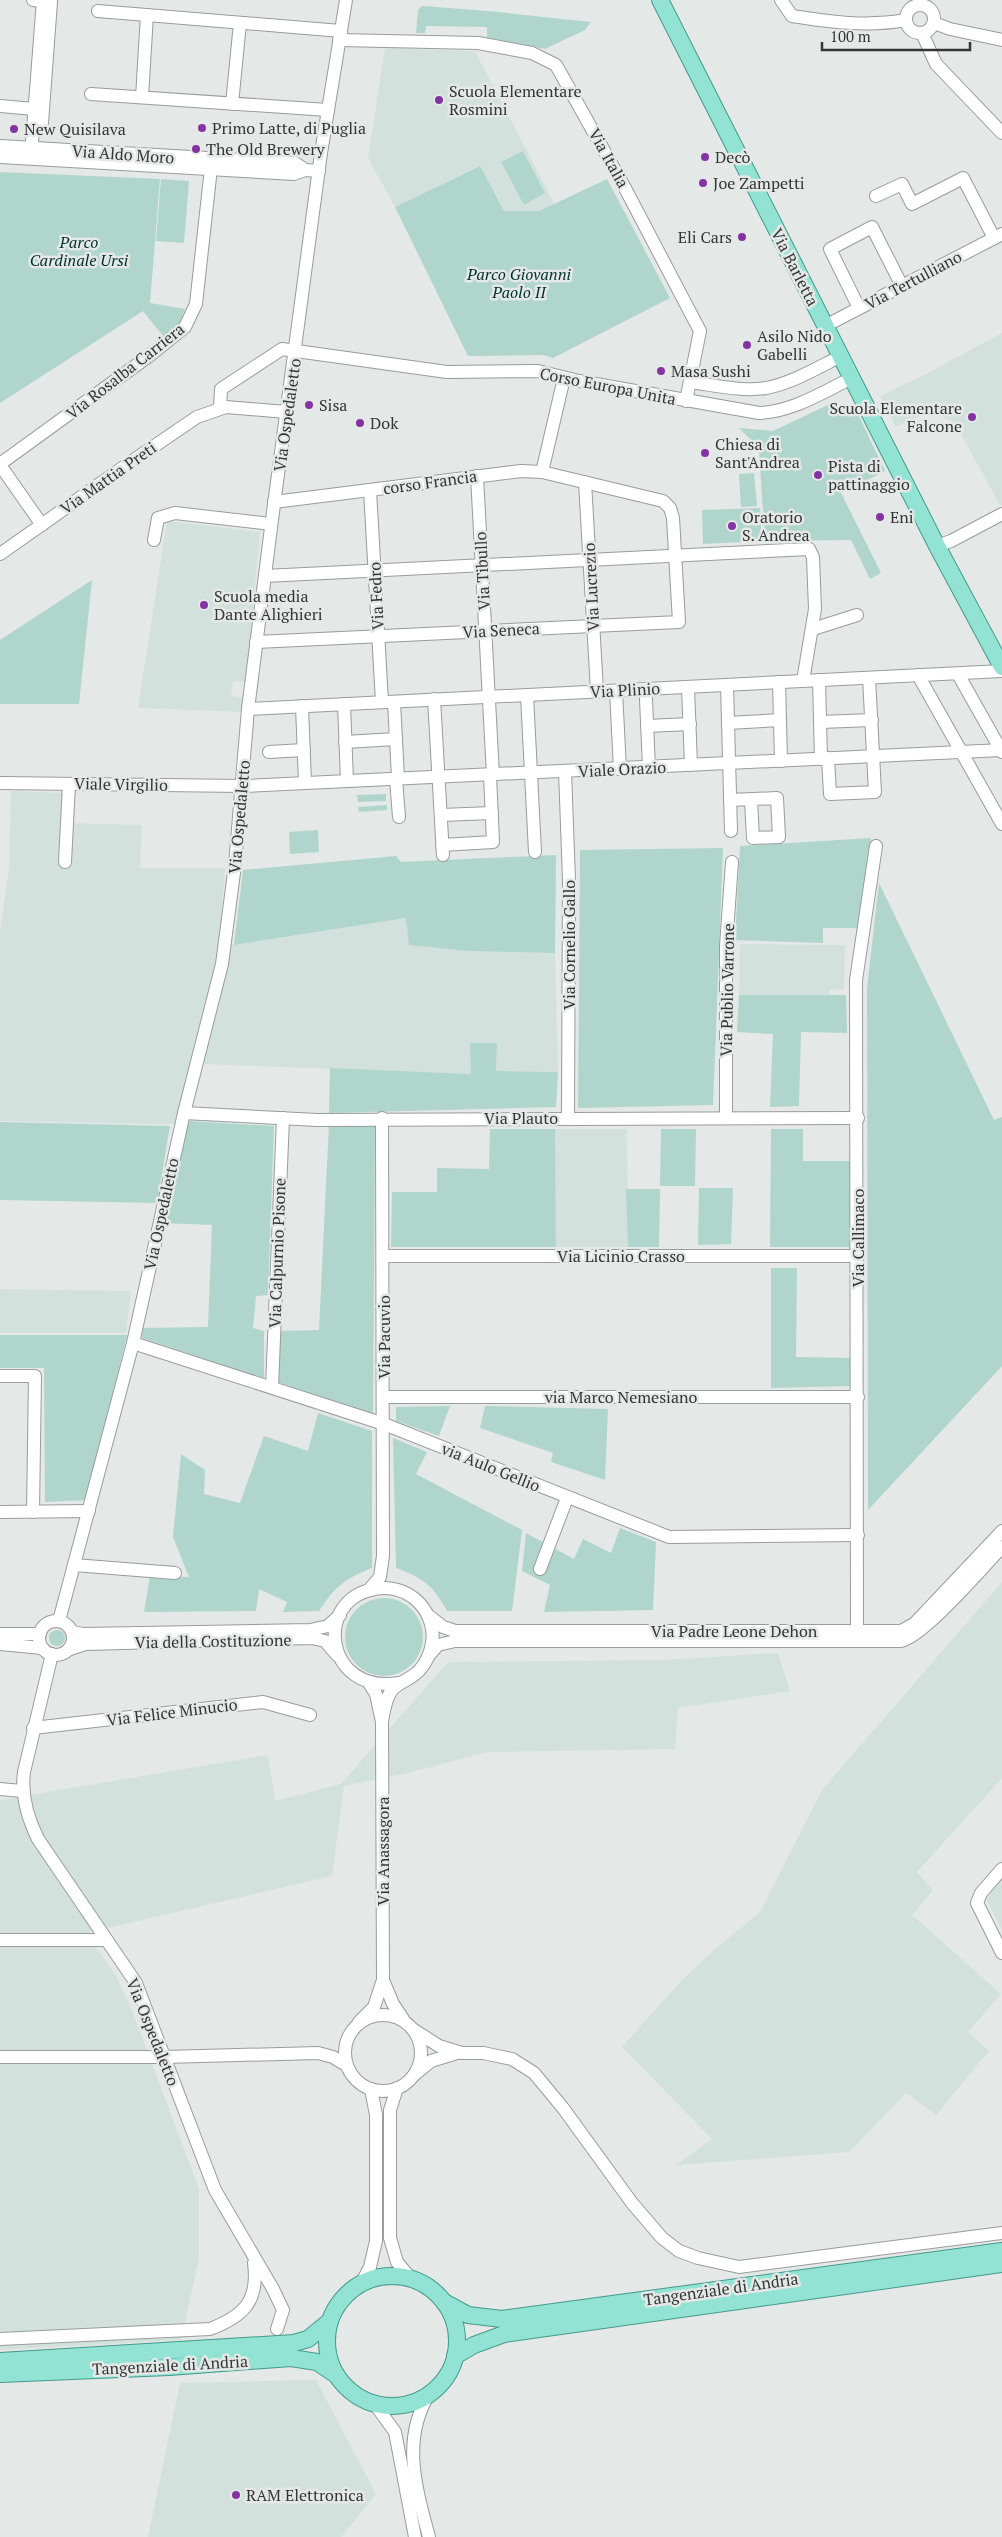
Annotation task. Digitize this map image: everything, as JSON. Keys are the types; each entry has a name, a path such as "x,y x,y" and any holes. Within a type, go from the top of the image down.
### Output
{"main road":[{"name":"Via Barletta","path":"660,0 825,326 1002,667"},
{"name":"Tangenziale di Andria","path":"0,2361 294,2343 308,2339 330,2321 342,2300 361,2284 385,2276 411,2279 429,2288 444,2302 468,2315 502,2319 1002,2251"},
{"name":"Tangenziale di Andria","path":"455,2356 474,2345 504,2334 1002,2264"},
{"name":"Tangenziale di Andria","path":"0,2374 291,2358 317,2362 335,2374 352,2392 374,2403 402,2405 429,2394 449,2370 455,2356 455,2328 444,2302"},
{"name":"Tangenziale di Andria","path":"330,2321 327,2348 335,2374"}],"street":[{"path":"31,154 40,0 51,2 42,123 33,127"},
{"name":"Via Ospedaletto","path":"59,1621 133,1343 184,1113 222,964 243,786 248,709 274,502 319,171 346,0"},
{"path":"781,0 792,16 830,22 880,24 907,8 920,4 930,8 935,18 932,28 922,33 911,30 907,8"},
{"name":"Via Italia","path":"98,11 240,23 340,36 478,42 532,53 556,65 626,190 700,331 686,401"},
{"path":"142,97 147,15"},
{"path":"232,104 240,23"},
{"path":"934,23 950,29 1002,40"},
{"path":"922,33 936,64 1002,134"},
{"path":"91,94 328,110"},
{"path":"0,106 34,109"},
{"name":"Via Aldo Moro","path":"0,146 31,154"},
{"name":"Via Aldo Moro","path":"0,157 31,154 212,165 295,163 305,170 319,171"},
{"name":"Via Rosalba Carriera","path":"0,464 186,327 196,304 212,165"},
{"path":"876,196 902,184 912,204 963,178 998,236"},
{"path":"859,308 830,249 872,226 902,286"},
{"name":"Via Tertulliano","path":"825,326 998,236"},
{"path":"220,408 221,389 278,349 296,350"},
{"name":"Corso Europa Unita","path":"296,350 447,372 538,371 564,378 759,413 771,413 792,406 852,378"},
{"path":"690,382 742,389 767,388 786,382 841,356"},
{"path":"542,472 564,378"},
{"name":"Via Mattia Preti","path":"0,554 184,425 220,408 242,407 286,412"},
{"path":"0,464 42,525"},
{"name":"corso Francia","path":"274,502 521,471 542,472 663,501 670,508 673,518 675,555"},
{"name":"Via Tibullo","path":"441,815 443,850 493,842 489,697 477,476"},
{"name":"Via Lucrezio","path":"585,482 597,692"},
{"name":"Via Fedro","path":"370,490 378,636 388,702 396,739 399,817"},
{"path":"154,540 158,518 175,513 272,524"},
{"path":"938,546 952,541 1002,514"},
{"path":"265,576 809,549 813,557 815,610 803,681"},
{"name":"Via Seneca","path":"256,642 679,622 675,555"},
{"path":"813,629 857,615"},
{"name":"Via Plinio","path":"248,709 1002,671"},
{"path":"958,674 1002,750"},
{"path":"918,676 1002,824"},
{"path":"819,680 820,722 830,794 875,792 870,678"},
{"path":"779,682 782,761"},
{"path":"727,685 731,831"},
{"path":"688,687 691,766"},
{"path":"616,691 620,769"},
{"path":"527,695 535,852"},
{"path":"434,699 441,815 492,813"},
{"path":"646,699 649,768"},
{"path":"344,704 347,781"},
{"path":"302,706 305,783"},
{"path":"728,723 780,720"},
{"path":"820,722 872,720"},
{"path":"647,726 690,724"},
{"path":"346,742 396,739"},
{"path":"269,752 304,750"},
{"name":"Viale Orazio","path":"243,786 1002,750"},
{"name":"Via Cornelio Gallo","path":"565,771 569,880 568,1118"},
{"name":"Viale Virgilio","path":"0,783 243,786"},
{"path":"65,862 69,784"},
{"path":"730,800 751,800"},
{"name":"Via Callimaco","path":"857,1630 858,1118 856,980 876,846"},
{"name":"Via Publio Varrone","path":"726,1118 726,946 732,862"},
{"name":"Via Plauto","path":"184,1113 283,1118 858,1118"},
{"name":"Via Calpurnio Pisone","path":"272,1387 283,1118"},
{"name":"Via Pacuvio","path":"369,1590 380,1577 383,1556 384,1256 382,1118"},
{"name":"Via Licinio Crasso","path":"384,1256 858,1256"},
{"name":"via Aulo Gellio","path":"133,1343 384,1424 669,1537 858,1535"},
{"path":"0,1376 35,1376 33,1512"},
{"name":"via Marco Nemesiano","path":"383,1398 858,1397"},
{"path":"540,1569 567,1498"},
{"path":"0,1512 89,1511"},
{"name":"Via Padre Leone Dehon","path":"429,1616 443,1627 455,1631 857,1630 892,1632 908,1628 1002,1531"},
{"name":"Via Padre Leone Dehon","path":"430,1654 438,1645 455,1641 901,1642 909,1639 924,1628 1002,1547"},
{"name":"Via Pacuvio","path":"383,1556 389,1581 410,1595"},
{"path":"74,1565 175,1573"},
{"name":"Via della Costituzione","path":"73,1632 83,1634 310,1630 328,1626 340,1615 347,1604 369,1590 382,1588 396,1589 410,1595"},
{"path":"369,1684 384,1686 399,1683 417,1672 430,1654 433,1641 429,1616 421,1604 410,1595"},
{"path":"340,1615 335,1640 337,1652 344,1665"},
{"path":"40,1634 48,1623 59,1621 66,1624 73,1632 74,1640 70,1649"},
{"path":"0,1634 40,1634"},
{"path":"40,1634 47,1651"},
{"name":"Via della Costituzione","path":"0,1644 47,1651 60,1655 70,1649 86,1644 312,1638 325,1641 355,1676 369,1684"},
{"name":"Via Ospedaletto","path":"47,1651 22,1791 30,1823 38,1839 136,1983 215,2190 273,2290 282,2310 277,2329"},
{"name":"Via Anassagora","path":"382,1722 387,1700 399,1683"},
{"name":"Via Anassagora","path":"359,2022 374,2007 383,1980 382,1722 376,1694 369,1684"},
{"name":"Via Felice Minucio","path":"33,1728 263,1702 310,1715"},
{"path":"0,1789 22,1791"},
{"path":"1002,1869 982,1893 977,1903 1002,1953"},
{"path":"0,1940 105,1940"},
{"name":"Via Anassagora","path":"383,1980 396,2009 409,2025"},
{"path":"346,2065 344,2054 346,2042 351,2031 359,2022 370,2016 382,2014 394,2016 409,2025 431,2043 462,2052 483,2053 512,2059 534,2073 557,2100 650,2226 679,2251 698,2258 739,2267 1002,2232"},
{"path":"409,2025 419,2041 421,2053 414,2074"},
{"path":"318,2053 346,2042"},
{"path":"0,2057 164,2057 318,2053 333,2057 346,2065 360,2084 380,2091 397,2088 431,2061 462,2052"},
{"path":"397,2088 390,2110 390,2238 397,2262 411,2279"},
{"path":"361,2284 370,2267 376,2241 376,2115 371,2089"},
{"path":"0,2339 210,2329 231,2321 246,2308 253,2293 256,2278 253,2258"},
{"path":"429,2394 416,2419 412,2439 415,2469 429,2537"},
{"path":"374,2403 395,2432 415,2537"}],"shaded area":[{"name":"Scuola Elementare Rosmini","path":"385,48 475,51 555,205 539,211 503,211 479,166 395,207 368,158"},
{"name":"Scuola Elementare Falcone","path":"1002,333 1002,505 1000,505 955,423 931,411 896,427 880,396 928,373"},
{"name":"Scuola media Dante Alighieri","path":"167,521 260,532 246,682 233,681 231,696 244,698 242,712 138,708"},
{"path":"11,791 66,793 64,823 142,825 140,868 225,868 219,942 234,945 407,918 410,945 468,951 555,953 558,1072 496,1071 497,1043 471,1074 202,1064 188,1121 175,1124 155,1124 0,1121 0,931 9,868"},
{"path":"740,944 845,945 844,989 830,990 829,995 739,995"},
{"path":"555,1129 627,1129 628,1247 556,1247"},
{"path":"0,1289 131,1291 126,1333 0,1333"},
{"path":"1002,1582 1002,1778 917,1872 933,1890 912,1915 1001,1994 968,2032 989,2051 936,2115 906,2093 849,2152 676,2165 712,2139 622,2047 682,1980 760,1912 822,1790"},
{"path":"778,1653 790,1691 678,1708 675,1749 487,1752 404,1774 344,1786 332,1876 86,1933 116,1976 131,2008 199,2189 199,2258 181,2340 0,2350 0,1800 268,1755 275,1801 341,1784 448,1662 663,1660"},
{"path":"1002,1881 1002,1930 986,1899"},
{"path":"316,2380 376,2494 341,2537 148,2537 180,2383"}],"green space":[{"path":"422,6 591,22 585,30 545,49 487,38 487,27 426,26 425,33 416,33 418,10"},
{"path":"523,151 545,193 524,205 501,162"},
{"name":"Parco Giovanni Paolo II","path":"480,166 504,211 539,211 607,179 670,298 553,358 543,355 468,356 395,207"},
{"name":"Parco Cardinale Ursi","path":"0,172 160,179 150,303 185,309 178,326 164,337 143,311 0,403"},
{"path":"161,179 189,181 184,243 156,241"},
{"path":"828,405 859,416 885,471 841,493 881,573 870,579 851,540 765,541 759,451 739,428 773,431"},
{"path":"754,473 757,506 741,507 739,474"},
{"name":"Oratorio S. Andrea","path":"760,508 762,541 703,544 702,510"},
{"path":"92,580 79,704 0,704 0,640"},
{"path":"386,794 386,801 358,802 357,795"},
{"path":"387,805 387,810 359,812 358,807"},
{"path":"318,830 319,852 290,854 289,832"},
{"path":"871,838 858,928 823,928 823,943 735,940 740,846"},
{"path":"723,848 713,1105 578,1108 580,850"},
{"path":"556,855 555,953 468,951 409,945 406,918 234,945 243,870 396,856 401,862"},
{"path":"879,883 994,1120 1002,1117 1002,1366 868,1510 867,988"},
{"path":"739,995 846,995 847,1033 801,1032 799,1106 770,1107 773,1034 737,1032"},
{"path":"470,1043 497,1043 496,1071 558,1072 556,1107 329,1113 330,1068 471,1074"},
{"path":"188,1121 274,1126 268,1295 256,1296 253,1328 264,1331 264,1378 142,1338 143,1328 208,1327 212,1225 164,1223"},
{"path":"0,1122 170,1126 157,1203 0,1200"},
{"path":"329,1124 375,1125 373,1416 278,1382 280,1331 319,1330"},
{"path":"490,1129 555,1129 556,1247 391,1247 392,1192 437,1192 437,1168 489,1169"},
{"path":"661,1129 696,1129 695,1186 660,1186"},
{"path":"771,1129 803,1129 803,1161 851,1161 850,1247 770,1247"},
{"path":"699,1188 733,1188 731,1244 698,1245"},
{"path":"626,1189 660,1189 659,1247 628,1247"},
{"path":"771,1268 797,1268 796,1357 851,1358 851,1386 771,1388"},
{"path":"0,1335 127,1335 87,1500 45,1502 44,1368 0,1368"},
{"path":"450,1406 439,1436 396,1421 396,1407"},
{"path":"485,1406 608,1409 605,1480 551,1462 553,1453 480,1428"},
{"path":"318,1413 372,1431 372,1568 347,1580 335,1590 319,1611 283,1612 287,1602 259,1589 256,1611 144,1612 150,1576 189,1577 173,1537 181,1454 205,1470 204,1494 240,1503 264,1436 308,1451"},
{"path":"393,1438 427,1452 416,1474 522,1530 512,1611 447,1611 432,1589 420,1579 396,1568"},
{"path":"620,1528 656,1542 653,1610 544,1612 550,1585 522,1571 526,1533 574,1559 583,1539 611,1553"},
{"path":"384,1598 399,1601 412,1609 420,1622 423,1637 420,1652 412,1665 399,1673 384,1676 369,1673 356,1665 348,1652 345,1637 348,1622 356,1609 369,1601"},
{"path":"54,1630 60,1630 65,1635 63,1644 54,1646 49,1641 49,1635"}],"place":[{"name":"Scuola Elementare Rosmini","path":"439,100"},
{"name":"Primo Latte, di Puglia","path":"202,128"},
{"name":"New Quisilava","path":"14,129"},
{"name":"The Old Brewery","path":"196,149"},
{"name":"Decò","path":"705,157"},
{"name":"Joe Zampetti","path":"703,183"},
{"name":"Eli Cars","path":"742,237"},
{"name":"Asilo Nido Gabelli","path":"747,345"},
{"name":"Masa Sushi","path":"661,371"},
{"name":"Sisa","path":"309,405"},
{"name":"Scuola Elementare Falcone","path":"972,417"},
{"name":"Dok","path":"360,423"},
{"name":"Chiesa di Sant'Andrea","path":"705,453"},
{"name":"Pista di pattinaggio","path":"818,475"},
{"name":"Eni","path":"880,517"},
{"name":"Oratorio S. Andrea","path":"732,526"},
{"name":"Scuola media Dante Alighieri","path":"204,605"},
{"name":"RAM Elettronica","path":"236,2495"}]}
